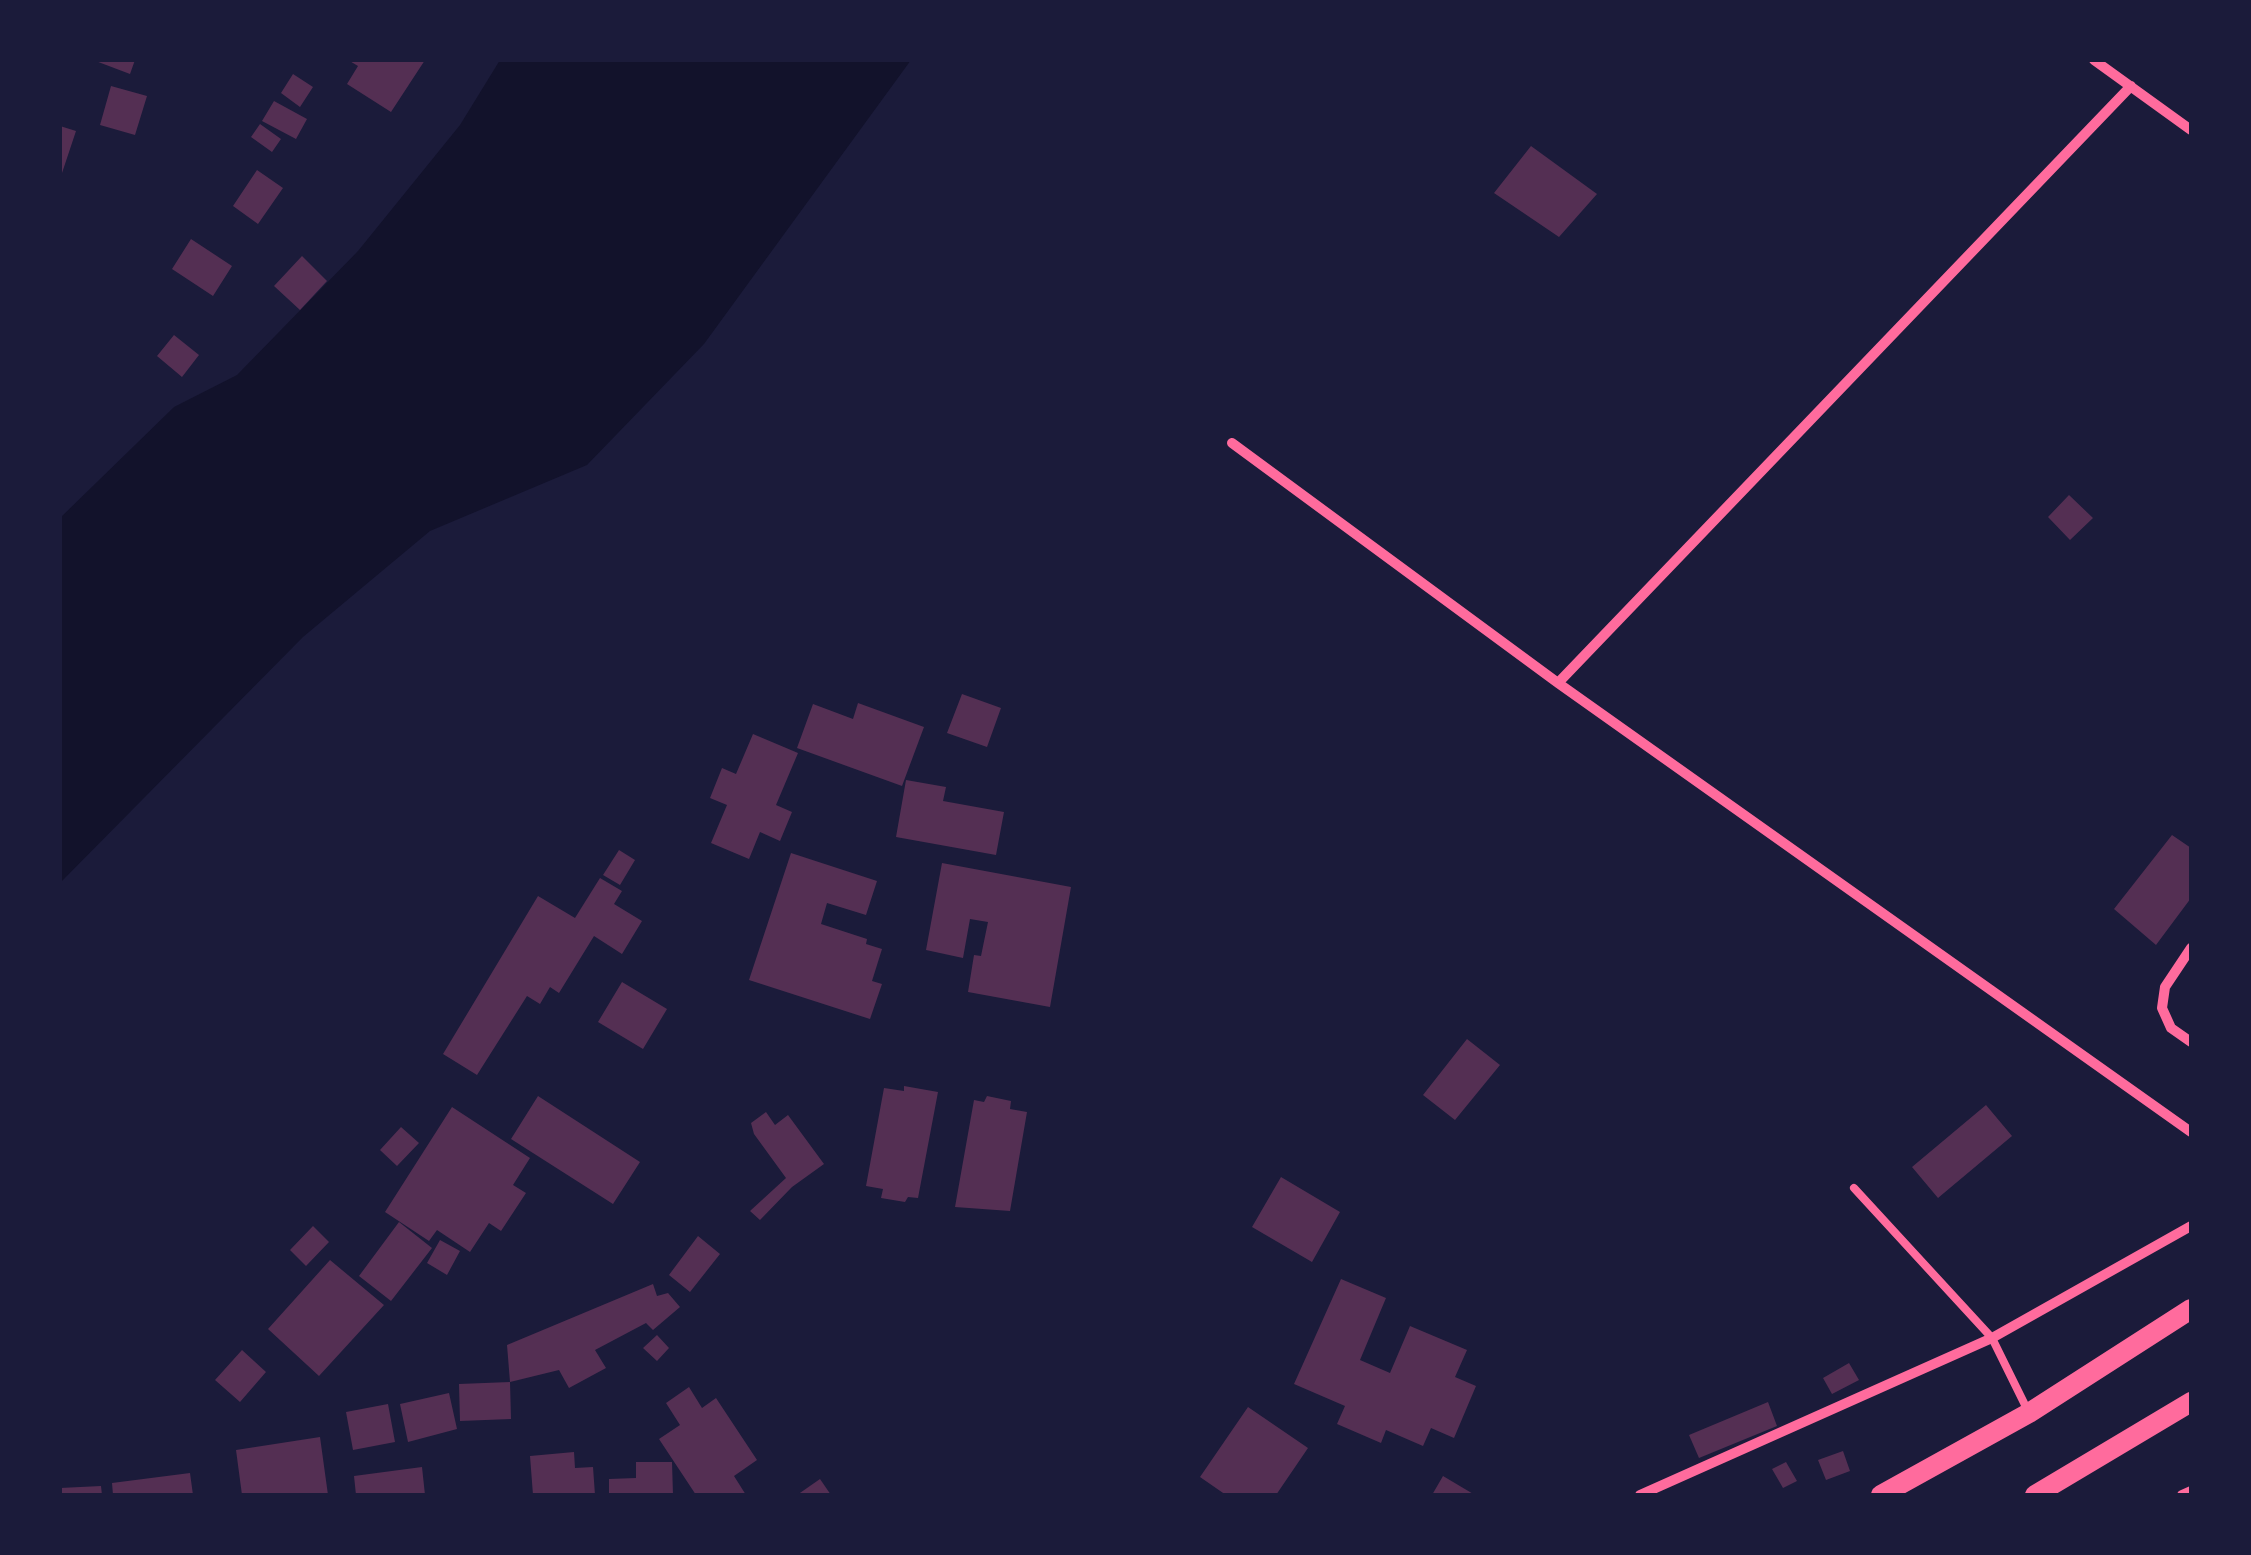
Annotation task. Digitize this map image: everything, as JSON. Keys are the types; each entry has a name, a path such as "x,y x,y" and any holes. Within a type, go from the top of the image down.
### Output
{"main road":[{"path":"1881,1495 2029,1414 2191,1309"},
{"path":"2034,1495 2191,1402"}],"street":[{"path":"2094,60 2191,130"},
{"path":"1558,682 2131,86"},
{"path":"1232,442 1558,682 2191,1132"},
{"path":"2191,948 2165,987 2162,1008 2172,1028 2191,1042"},
{"path":"1640,1495 1992,1338 2191,1226"},
{"path":"2182,1495 2191,1491"}],"lane":[{"path":"1854,1188 1992,1338 2029,1414"}],"shaded area":[{"path":"500,60 911,60 704,344 587,465 430,531 303,637 60,883 60,518 174,407 237,375 358,251 460,125"}],"building":[{"path":"93,60 135,60 130,74"},
{"path":"348,60 425,60 391,112 347,84 358,66"},
{"path":"293,74 313,87 300,107 281,93"},
{"path":"111,86 147,96 135,135 100,125"},
{"path":"274,101 307,119 296,139 262,121"},
{"path":"260,124 281,139 272,152 251,137"},
{"path":"60,126 76,131 61,176 60,176"},
{"path":"1531,146 1597,194 1559,237 1494,193"},
{"path":"257,170 283,188 258,224 233,206"},
{"path":"191,239 232,266 213,296 172,269"},
{"path":"302,256 327,281 300,310 274,286"},
{"path":"174,335 199,355 182,377 157,356"},
{"path":"2069,495 2093,518 2070,540 2048,517"},
{"path":"962,694 1001,708 987,747 947,733"},
{"path":"858,703 924,727 902,786 797,748 813,704 853,719"},
{"path":"753,734 798,753 776,805 792,812 780,841 760,832 749,859 711,843 727,805 710,798 722,768 736,774"},
{"path":"906,780 946,787 943,801 1004,812 996,855 896,837"},
{"path":"2172,835 2191,848 2191,898 2156,945 2114,909"},
{"path":"619,850 635,860 620,885 603,875"},
{"path":"791,853 877,881 866,915 827,903 821,924 867,939 866,944 882,949 872,981 882,984 870,1019 749,980"},
{"path":"942,863 1071,887 1050,1007 968,992 974,955 981,956 988,922 970,919 963,958 926,950"},
{"path":"600,878 622,891 614,904 642,921 622,954 594,936 559,993 550,987 540,1004 527,996 477,1075 443,1054 538,896 575,918"},
{"path":"622,982 667,1009 643,1049 598,1022"},
{"path":"1467,1039 1500,1065 1455,1120 1423,1095"},
{"path":"904,1086 938,1092 918,1198 908,1197 905,1202 881,1198 883,1189 866,1186 884,1088 904,1091"},
{"path":"538,1096 640,1162 613,1204 511,1139"},
{"path":"987,1096 1011,1101 1010,1109 1027,1112 1010,1211 955,1207 974,1100 984,1102"},
{"path":"1986,1105 2012,1136 1938,1198 1912,1167"},
{"path":"452,1107 530,1158 513,1185 526,1193 501,1231 489,1223 470,1252 437,1230 429,1241 385,1212"},
{"path":"766,1112 775,1125 788,1115 824,1164 792,1187 760,1220 750,1211 786,1178 754,1134 751,1123"},
{"path":"401,1127 419,1143 397,1166 380,1150"},
{"path":"1281,1177 1340,1212 1312,1262 1252,1227"},
{"path":"399,1222 432,1248 391,1301 359,1276"},
{"path":"313,1226 329,1242 306,1266 290,1250"},
{"path":"698,1236 720,1254 690,1292 669,1275"},
{"path":"440,1240 460,1251 447,1275 427,1263"},
{"path":"330,1260 384,1305 319,1376 268,1329"},
{"path":"1341,1279 1386,1298 1360,1360 1390,1373 1410,1326 1467,1350 1455,1377 1476,1386 1454,1438 1431,1428 1423,1446 1386,1430 1381,1443 1337,1424 1345,1406 1294,1384"},
{"path":"653,1284 657,1296 668,1293 680,1307 653,1330 646,1323 595,1350 606,1368 569,1388 559,1370 510,1382 507,1345"},
{"path":"657,1335 669,1348 657,1361 643,1348"},
{"path":"242,1350 266,1372 240,1402 215,1380"},
{"path":"1849,1363 1859,1380 1832,1394 1823,1378"},
{"path":"510,1382 511,1419 460,1421 459,1384"},
{"path":"689,1387 702,1408 716,1398 757,1460 734,1476 746,1495 696,1495 659,1439 680,1425 666,1403"},
{"path":"449,1393 457,1429 408,1442 400,1404"},
{"path":"1768,1402 1777,1426 1699,1458 1689,1435"},
{"path":"388,1404 395,1442 353,1450 346,1412"},
{"path":"1248,1407 1308,1448 1276,1495 1226,1495 1200,1477"},
{"path":"320,1437 328,1495 242,1495 236,1450"},
{"path":"1843,1451 1850,1471 1826,1480 1818,1460"},
{"path":"574,1452 575,1468 593,1467 595,1495 533,1495 530,1456"},
{"path":"636,1462 672,1462 673,1495 609,1495 609,1479 636,1478"},
{"path":"1786,1462 1797,1481 1783,1488 1772,1469"},
{"path":"422,1467 425,1495 356,1495 354,1476"},
{"path":"190,1473 193,1495 113,1495 112,1483"},
{"path":"1443,1476 1475,1495 1432,1495"},
{"path":"820,1479 831,1495 797,1495"},
{"path":"101,1486 102,1495 60,1495 60,1488"}]}
